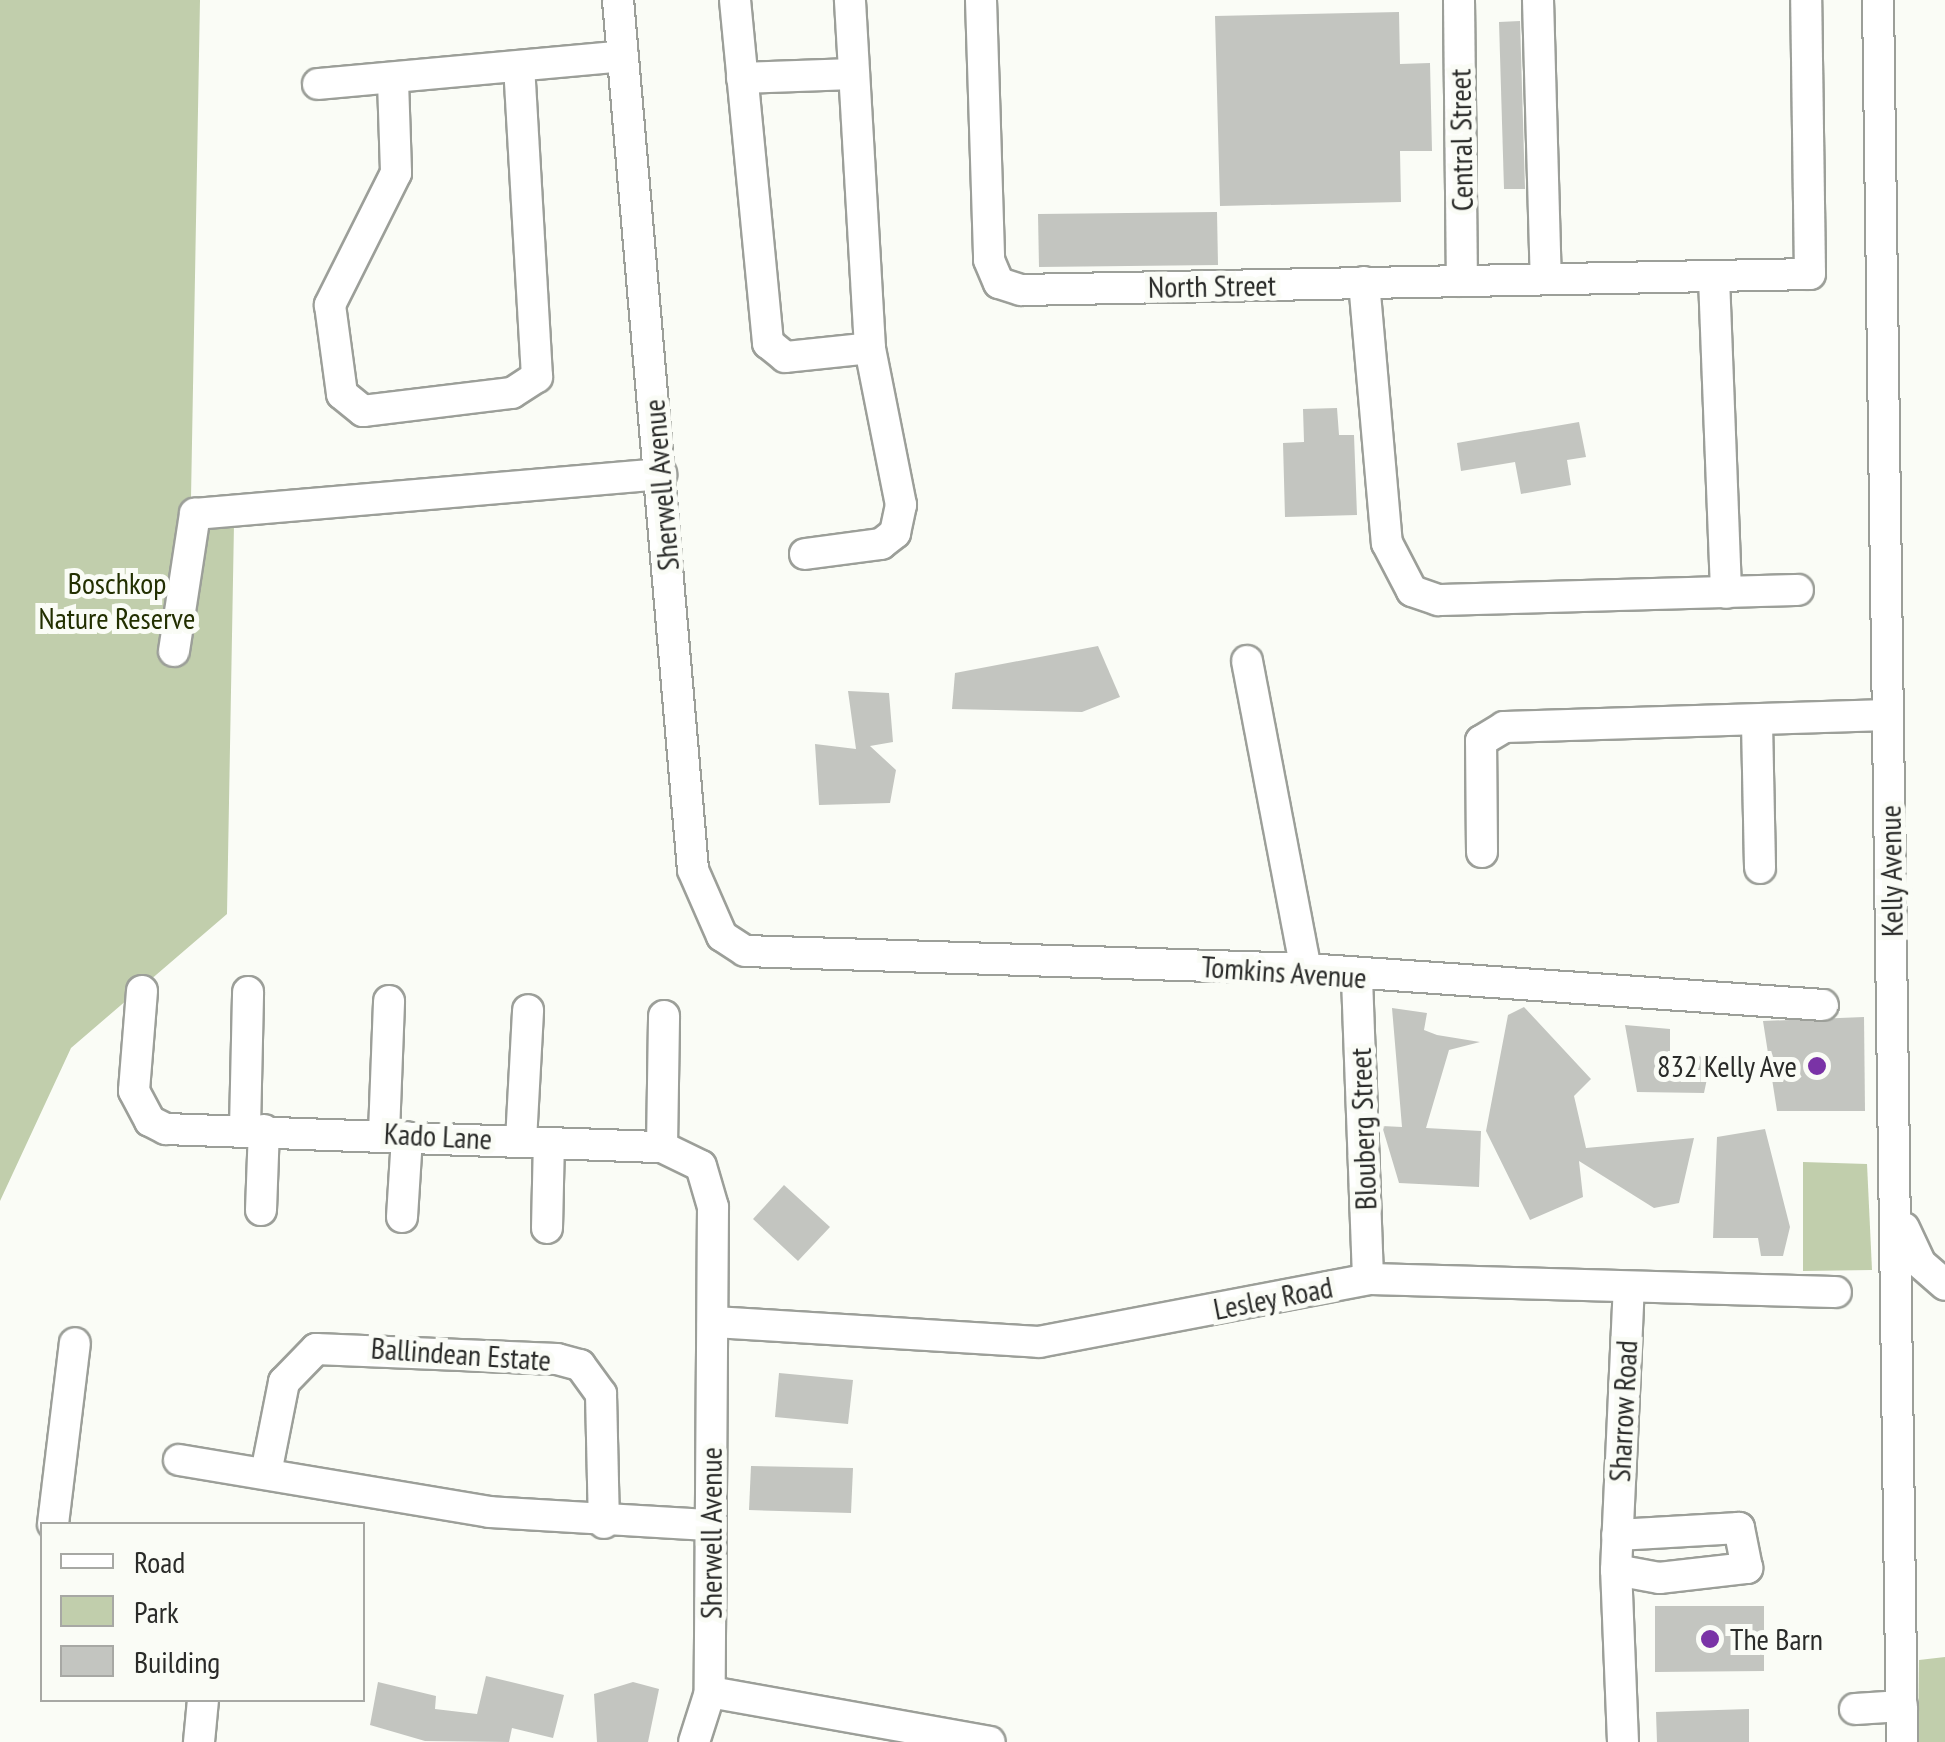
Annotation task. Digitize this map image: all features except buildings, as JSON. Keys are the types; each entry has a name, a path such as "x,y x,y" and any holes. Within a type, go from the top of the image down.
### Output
{"street":[{"name":"Sherwell Avenue","path":"618,0 693,870 711,926 745,951"},
{"path":"735,0 768,343 785,357 870,348"},
{"path":"805,554 861,552 899,521 870,348 850,0"},
{"name":"North Street","path":"981,0 989,260 999,284 1810,274 1806,0"},
{"name":"Central Street","path":"1459,0 1462,281"},
{"path":"1538,0 1546,279"},
{"name":"Kelly Avenue","path":"1878,0 1898,1211 1902,1742"},
{"path":"318,84 519,70 622,56"},
{"path":"392,81 396,172 330,305 342,394 363,411 512,393 536,377 519,70"},
{"path":"742,78 852,74"},
{"path":"1714,278 1726,592"},
{"path":"1364,282 1387,544 1412,591 1438,600 1798,590"},
{"path":"174,651 194,514 661,474"},
{"path":"1247,661 1306,968"},
{"path":"1482,852 1478,760 1490,732 1888,715"},
{"path":"1758,722 1760,868"},
{"name":"Tomkins Avenue","path":"745,951 1306,968 1357,978 1823,1005"},
{"name":"Blouberg Street","path":"1357,978 1368,1279"},
{"name":"Kado Lane","path":"142,991 139,1108 166,1129 254,1129 662,1147 700,1166 709,1182 713,1322"},
{"path":"248,992 261,1210"},
{"path":"389,1001 402,1217"},
{"path":"528,1010 535,1142 547,1228"},
{"path":"662,1147 664,1016"},
{"path":"1898,1211 1920,1263 1945,1286"},
{"name":"Lesley Road","path":"713,1322 1038,1342 1368,1279 1836,1292"},
{"name":"Sharrow Road","path":"1622,1742 1616,1570 1641,1534 1628,1288"},
{"path":"1898,1297 1945,1296"},
{"name":"Sherwell Avenue","path":"694,1742 710,1692 713,1322"},
{"path":"53,1522 76,1343"},
{"name":"Ballindean Estate","path":"266,1473 284,1382 316,1348 557,1359 580,1365 601,1394 604,1523"},
{"path":"179,1460 604,1523 710,1525"},
{"path":"1616,1570 1659,1578 1745,1571 1747,1540 1738,1528 1641,1534 1659,1578"},
{"path":"710,1692 990,1742"},
{"path":"198,1742 203,1702"},
{"path":"1855,1708 1902,1706"}],"green space":[{"name":"Boschkop Nature Reserve","path":"0,0 200,0 191,498 234,524 227,914 71,1048 0,1201"},
{"path":"1803,1162 1867,1164 1872,1270 1803,1271"},
{"path":"1945,1657 1945,1742 1918,1742 1919,1660"}],"place":[{"name":"832 Kelly Ave","path":"1817,1066"},
{"name":"The Barn","path":"1710,1639"}]}
